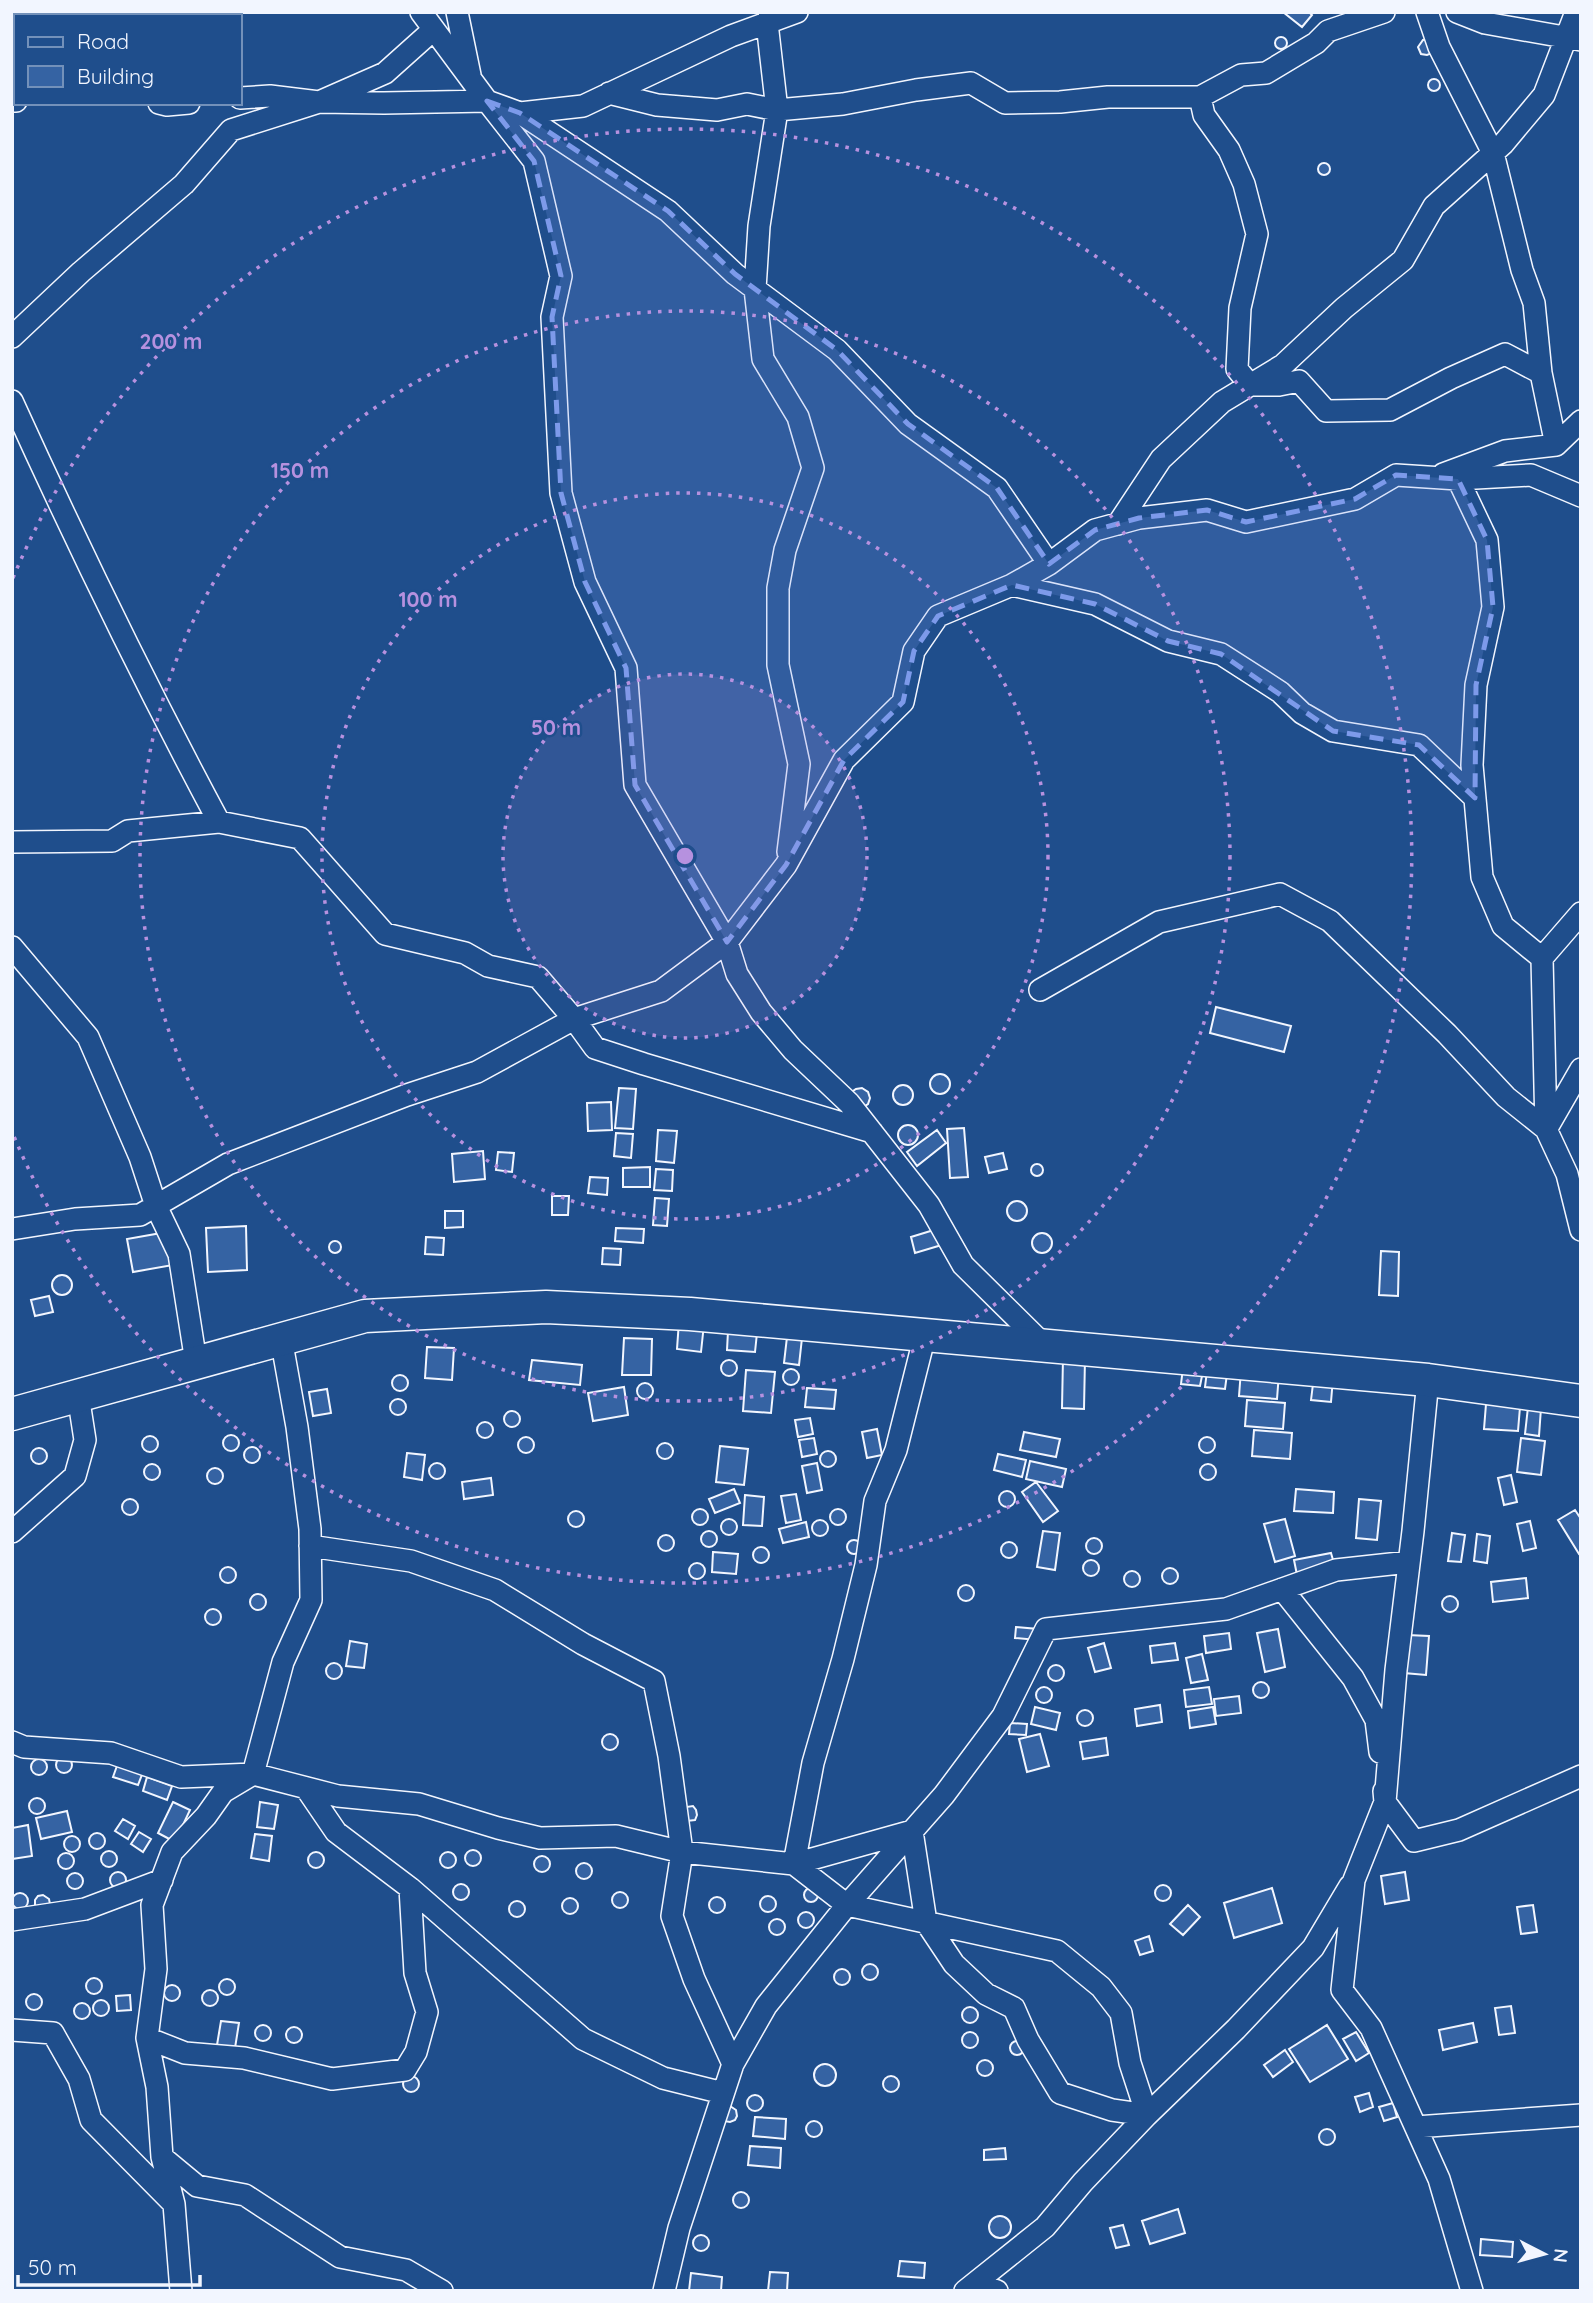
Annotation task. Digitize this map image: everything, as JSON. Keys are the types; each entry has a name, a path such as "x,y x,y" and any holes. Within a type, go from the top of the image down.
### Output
{"main road":[{"path":"12,1414 365,1316 546,1307 690,1314 1044,1345 1428,1380 1581,1401"}],"street":[{"path":"457,12 472,80"},
{"path":"520,113 583,106 769,18 797,12"},
{"path":"609,93 657,105 717,110 747,104 777,110 843,104 971,83 1005,103 1059,102 1108,97 1199,97 1241,75 1266,73 1316,43 1328,31 1384,12"},
{"path":"1427,12 1439,47 1493,153 1522,270 1534,303 1541,373 1556,445"},
{"path":"1457,12 1485,23 1574,38"},
{"path":"1118,524 1161,459 1222,402 1283,365 1344,308 1403,260 1434,206 1503,144 1544,95 1574,38 1576,12"},
{"path":"769,18 777,110 759,226 755,289 763,359 798,417 813,468 785,550 778,588 778,665 799,764 786,865"},
{"path":"12,337 81,272 184,184 231,130 319,102 385,74 427,21 534,161 561,276 552,317 561,493 585,582 626,668 635,785 727,942 737,975 761,1012 793,1050 849,1103 929,1205 963,1265 1044,1345"},
{"path":"242,99 270,96 319,102 487,101 520,113 668,211 735,274 837,350 908,424 998,488 1049,565"},
{"path":"1199,97 1205,115 1230,150 1244,184 1257,234 1240,308 1237,369 1250,385"},
{"path":"1250,385 1279,385 1299,381 1326,411 1390,411 1505,354 1541,373"},
{"path":"12,401 155,702 219,822"},
{"path":"1435,478 1505,451 1556,445 1581,421"},
{"path":"12,1228 75,1219 140,1215 228,1164 407,1095 477,1072 574,1019 661,991 727,942 786,865 844,760 903,702 914,651 938,616 1012,585 1049,565 1095,530 1139,518 1207,510 1246,522 1355,499 1396,475 1458,479 1531,475 1581,496"},
{"path":"1458,479 1487,540 1493,607 1476,685 1472,765 1482,877 1503,926 1542,958"},
{"path":"1012,585 1095,604 1168,641 1220,654 1280,692 1302,713 1333,732 1419,745 1475,798"},
{"path":"12,842 112,841 128,831 219,822 300,838 385,934 465,953 488,966 538,977 596,1048 872,1132"},
{"path":"1040,990 1159,922 1280,894 1330,920 1447,1034 1506,1097 1546,1129"},
{"path":"1581,913 1542,958 1546,1129 1567,1174 1581,1230"},
{"path":"12,947 89,1037 140,1157 156,1206 179,1254 196,1362"},
{"path":"1546,1129 1581,1069"},
{"path":"794,1864 813,1763 866,1565 875,1502 896,1450 925,1335"},
{"path":"181,2291 174,2204 162,2157 157,2087 147,2038 156,1969 152,1905 172,1852 206,1816 223,1792 253,1774 283,1662 311,1600 310,1529 297,1427 281,1338"},
{"path":"970,2287 1045,2227 1083,2182 1147,2115 1236,2029 1312,1948 1354,1880 1385,1802 1396,1670 1428,1380"},
{"path":"12,1532 75,1476 85,1440 78,1395"},
{"path":"310,1546 411,1561 495,1590 583,1644 654,1681 669,1756 682,1852 671,1916 694,1979 733,2064"},
{"path":"664,2291 679,2228 733,2064 766,2006 847,1905 944,1795 1003,1716 1046,1629 1226,1609 1336,1570 1409,1562"},
{"path":"1282,1589 1353,1678 1376,1720 1385,1802 1413,1841 1459,1830 1581,1776"},
{"path":"12,1742 24,1746 111,1753 181,1777 253,1774 338,1796 419,1804 540,1838 616,1836 682,1852 794,1864 912,1831"},
{"path":"306,1788 336,1832 410,1888 583,2039 663,2078 723,2093"},
{"path":"912,1831 926,1922 954,1964 986,1994 1014,2008 1028,2039 1060,2093 1112,2110 1147,2115"},
{"path":"794,1864 847,1905 1006,1942 1057,1951 1101,1987 1121,2013 1130,2063 1147,2115"},
{"path":"12,1920 85,1909 162,1880"},
{"path":"1354,1880 1342,1990 1371,2028 1439,2179 1472,2291"},
{"path":"147,2038 186,2053 244,2058 332,2079 405,2070 416,2052 427,2012 415,1973 410,1888"},
{"path":"12,2030 53,2033 79,2079 91,2120 174,2204"},
{"path":"1416,2127 1581,2115"},
{"path":"162,2157 197,2186 245,2195 340,2257 406,2270 442,2291"},
{"path":"970,2287 997,2291"}],"highlighted area":[{"path":"487,101 520,113 668,211 735,274 837,350 908,424 997,488 1049,564 1095,530 1139,518 1207,510 1246,522 1355,499 1396,475 1458,479 1487,540 1493,607 1476,685 1475,798 1419,745 1333,731 1221,654 1168,641 1095,604 1012,585 938,616 914,651 903,702 844,760 786,865 727,942 635,785 626,668 585,582 561,493 552,317 561,276 534,161"}],"building":[{"path":"1283,12 1309,12 1312,15 1302,27"},
{"path":"1281,37 1287,43 1281,49 1275,43"},
{"path":"1427,39 1432,53 1421,54 1418,47"},
{"path":"1434,79 1440,85 1434,91 1428,85"},
{"path":"1324,163 1330,169 1324,175 1318,169"},
{"path":"1216,1007 1291,1026 1284,1052 1210,1033"},
{"path":"936,1074 944,1074 950,1084 944,1094 936,1094 930,1088 930,1080"},
{"path":"899,1085 907,1085 913,1095 907,1105 899,1105 893,1099 893,1091"},
{"path":"619,1088 636,1089 633,1129 615,1128"},
{"path":"862,1088 868,1092 870,1098 868,1104 862,1108 850,1093"},
{"path":"611,1102 612,1130 588,1131 587,1103"},
{"path":"904,1125 912,1125 918,1135 912,1145 904,1145 898,1139 898,1131"},
{"path":"964,1128 968,1177 950,1178 947,1129"},
{"path":"658,1130 677,1131 674,1163 656,1161"},
{"path":"937,1130 946,1143 917,1166 907,1152"},
{"path":"616,1133 633,1134 631,1158 614,1156"},
{"path":"483,1151 485,1179 454,1182 452,1154"},
{"path":"498,1152 514,1153 512,1172 496,1170"},
{"path":"1003,1153 1007,1169 989,1173 985,1157"},
{"path":"1037,1164 1043,1170 1037,1176 1031,1170"},
{"path":"650,1167 650,1187 623,1187 623,1168"},
{"path":"656,1169 673,1170 672,1191 654,1190"},
{"path":"590,1177 608,1178 607,1195 588,1193"},
{"path":"552,1196 569,1196 568,1215 552,1215"},
{"path":"655,1198 669,1199 667,1226 653,1225"},
{"path":"1013,1201 1021,1201 1027,1211 1021,1221 1013,1221 1007,1215 1007,1207"},
{"path":"445,1211 463,1211 463,1227 445,1228"},
{"path":"950,1225 955,1241 915,1253 911,1237"},
{"path":"246,1226 247,1270 208,1272 206,1228"},
{"path":"616,1228 644,1229 643,1243 615,1241"},
{"path":"167,1232 173,1265 133,1272 127,1239"},
{"path":"1038,1233 1046,1233 1052,1243 1046,1253 1038,1253 1032,1247 1032,1239"},
{"path":"426,1237 444,1238 443,1255 425,1254"},
{"path":"335,1241 341,1247 335,1253 329,1247"},
{"path":"603,1248 621,1249 620,1265 602,1264"},
{"path":"1381,1251 1399,1252 1398,1296 1379,1295"},
{"path":"58,1275 66,1275 72,1285 66,1295 58,1295 52,1289 52,1281"},
{"path":"49,1296 53,1312 35,1316 31,1300"},
{"path":"679,1321 704,1324 701,1352 677,1349"},
{"path":"728,1331 757,1333 755,1352 727,1350"},
{"path":"787,1337 802,1338 799,1365 784,1363"},
{"path":"624,1338 652,1339 651,1375 622,1375"},
{"path":"427,1347 454,1348 452,1380 425,1378"},
{"path":"1063,1357 1085,1358 1084,1409 1062,1408"},
{"path":"532,1360 582,1365 580,1385 529,1380"},
{"path":"729,1360 735,1362 735,1374 729,1376 723,1374 721,1368 723,1362"},
{"path":"1183,1368 1203,1371 1200,1386 1181,1384"},
{"path":"791,1369 797,1371 797,1383 791,1385 785,1383 783,1377 785,1371"},
{"path":"746,1370 775,1372 771,1413 743,1411"},
{"path":"1241,1370 1279,1373 1277,1399 1239,1396"},
{"path":"1207,1371 1227,1374 1225,1389 1205,1387"},
{"path":"400,1375 406,1377 406,1389 400,1391 394,1389 392,1383 394,1377"},
{"path":"1314,1376 1333,1378 1331,1402 1311,1400"},
{"path":"645,1383 651,1385 651,1397 645,1399 639,1397 637,1391 639,1385"},
{"path":"624,1387 628,1415 593,1421 588,1393"},
{"path":"807,1388 836,1390 834,1409 805,1407"},
{"path":"327,1389 331,1413 313,1416 309,1392"},
{"path":"398,1399 404,1401 404,1413 398,1415 392,1413 390,1407 392,1401"},
{"path":"1247,1400 1285,1403 1283,1429 1245,1426"},
{"path":"1486,1404 1520,1407 1518,1431 1484,1429"},
{"path":"1528,1407 1541,1408 1539,1436 1525,1434"},
{"path":"512,1411 518,1413 518,1425 512,1427 506,1425 504,1419 506,1413"},
{"path":"810,1418 813,1434 798,1437 795,1420"},
{"path":"485,1422 491,1424 491,1436 485,1438 479,1436 477,1430 479,1424"},
{"path":"877,1429 882,1455 867,1458 862,1432"},
{"path":"1254,1430 1292,1433 1290,1459 1252,1456"},
{"path":"1024,1432 1060,1439 1056,1457 1020,1450"},
{"path":"231,1435 237,1437 237,1449 231,1451 225,1449 223,1443 225,1437"},
{"path":"150,1436 156,1438 156,1450 150,1452 144,1450 142,1444 144,1438"},
{"path":"526,1437 532,1439 532,1451 526,1453 520,1451 518,1445 520,1439"},
{"path":"1207,1437 1213,1439 1213,1451 1207,1453 1201,1451 1199,1445 1201,1439"},
{"path":"814,1438 817,1454 802,1457 799,1440"},
{"path":"1521,1438 1545,1441 1541,1475 1517,1472"},
{"path":"665,1443 671,1445 671,1457 665,1459 659,1457 657,1451 659,1445"},
{"path":"720,1446 748,1449 744,1485 716,1482"},
{"path":"252,1447 258,1449 258,1461 252,1463 246,1461 244,1455 246,1449"},
{"path":"39,1448 45,1450 45,1462 39,1464 33,1462 31,1456 33,1450"},
{"path":"828,1451 834,1453 834,1465 828,1467 822,1465 820,1459 822,1453"},
{"path":"407,1453 425,1455 422,1480 404,1477"},
{"path":"998,1454 1026,1460 1022,1477 994,1470"},
{"path":"1030,1461 1066,1469 1062,1487 1026,1479"},
{"path":"437,1463 443,1465 443,1477 437,1479 431,1477 429,1471 431,1465"},
{"path":"817,1463 822,1490 807,1493 802,1466"},
{"path":"152,1464 158,1466 158,1478 152,1480 146,1478 144,1472 146,1466"},
{"path":"1208,1464 1214,1466 1214,1478 1208,1480 1202,1478 1200,1472 1202,1466"},
{"path":"215,1468 221,1470 221,1482 215,1484 209,1482 207,1476 209,1470"},
{"path":"1511,1475 1517,1502 1504,1505 1498,1478"},
{"path":"491,1478 493,1495 464,1499 462,1482"},
{"path":"1036,1482 1058,1511 1043,1522 1022,1492"},
{"path":"734,1489 740,1503 715,1513 709,1499"},
{"path":"1296,1489 1334,1492 1333,1513 1294,1511"},
{"path":"1007,1491 1013,1493 1013,1505 1007,1507 1001,1505 999,1499 1001,1493"},
{"path":"796,1494 801,1520 786,1523 781,1496"},
{"path":"745,1495 764,1497 762,1526 743,1525"},
{"path":"130,1499 136,1501 136,1513 130,1515 124,1513 122,1507 124,1501"},
{"path":"1359,1499 1381,1501 1377,1540 1356,1538"},
{"path":"700,1509 706,1511 706,1523 700,1525 694,1523 692,1517 694,1511"},
{"path":"838,1509 844,1511 844,1523 838,1525 832,1523 830,1517 832,1511"},
{"path":"1575,1510 1581,1519 1579,1554 1558,1520"},
{"path":"576,1511 582,1513 582,1525 576,1527 570,1525 568,1519 570,1513"},
{"path":"729,1519 735,1521 735,1533 729,1535 723,1533 721,1527 723,1521"},
{"path":"1285,1519 1295,1556 1275,1562 1264,1524"},
{"path":"820,1520 826,1522 826,1534 820,1536 814,1534 812,1528 814,1522"},
{"path":"1530,1521 1536,1548 1523,1551 1517,1524"},
{"path":"806,1522 809,1537 783,1543 779,1529"},
{"path":"709,1531 715,1533 715,1545 709,1547 703,1545 701,1539 703,1533"},
{"path":"1043,1531 1060,1533 1055,1570 1037,1567"},
{"path":"1452,1533 1465,1535 1461,1562 1448,1561"},
{"path":"1477,1534 1490,1536 1487,1563 1474,1561"},
{"path":"666,1535 672,1537 672,1549 666,1551 660,1549 658,1543 660,1537"},
{"path":"1094,1538 1100,1540 1100,1552 1094,1554 1088,1552 1086,1546 1088,1540"},
{"path":"851,1540 857,1540 861,1547 857,1554 851,1554 847,1550 847,1544"},
{"path":"1009,1542 1015,1544 1015,1556 1009,1558 1003,1556 1001,1550 1003,1544"},
{"path":"761,1547 767,1549 767,1561 761,1563 755,1561 753,1555 755,1549"},
{"path":"713,1552 738,1554 736,1574 712,1572"},
{"path":"1331,1553 1335,1567 1297,1575 1294,1560"},
{"path":"1091,1560 1097,1562 1097,1574 1091,1576 1085,1574 1083,1568 1085,1562"},
{"path":"697,1563 703,1565 703,1577 697,1579 691,1577 689,1571 691,1565"},
{"path":"228,1567 234,1569 234,1581 228,1583 222,1581 220,1575 222,1569"},
{"path":"1170,1568 1176,1570 1176,1582 1170,1584 1164,1582 1162,1576 1164,1570"},
{"path":"1132,1571 1138,1573 1138,1585 1132,1587 1126,1585 1124,1579 1126,1573"},
{"path":"1526,1578 1528,1598 1493,1602 1491,1582"},
{"path":"966,1585 972,1587 972,1599 966,1601 960,1599 958,1593 960,1587"},
{"path":"258,1594 264,1596 264,1608 258,1610 252,1608 250,1602 252,1596"},
{"path":"1450,1596 1456,1598 1456,1610 1450,1612 1444,1610 1442,1604 1444,1598"},
{"path":"213,1609 219,1611 219,1623 213,1625 207,1623 205,1617 207,1611"},
{"path":"1016,1627 1038,1629 1037,1640 1015,1638"},
{"path":"1278,1629 1285,1667 1265,1672 1257,1633"},
{"path":"1229,1633 1231,1649 1206,1653 1204,1636"},
{"path":"1407,1635 1429,1636 1426,1675 1404,1673"},
{"path":"350,1641 367,1644 364,1668 346,1666"},
{"path":"1104,1643 1111,1668 1095,1672 1088,1648"},
{"path":"1175,1643 1178,1660 1152,1663 1150,1646"},
{"path":"1202,1654 1208,1680 1191,1683 1186,1658"},
{"path":"334,1663 340,1665 340,1677 334,1679 328,1677 326,1671 328,1665"},
{"path":"1056,1665 1062,1667 1062,1679 1056,1681 1050,1679 1048,1673 1050,1667"},
{"path":"1261,1682 1267,1684 1267,1696 1261,1698 1255,1696 1253,1690 1255,1684"},
{"path":"1044,1687 1050,1689 1050,1701 1044,1703 1038,1701 1036,1695 1038,1689"},
{"path":"1209,1687 1212,1704 1186,1707 1184,1690"},
{"path":"1239,1696 1241,1713 1216,1716 1214,1699"},
{"path":"1160,1705 1162,1722 1137,1726 1135,1709"},
{"path":"1035,1707 1060,1713 1056,1730 1031,1724"},
{"path":"1213,1707 1216,1724 1190,1728 1188,1711"},
{"path":"1085,1710 1091,1712 1091,1724 1085,1726 1079,1724 1077,1718 1079,1712"},
{"path":"1010,1723 1027,1724 1026,1735 1009,1734"},
{"path":"610,1734 616,1736 616,1748 610,1750 604,1748 602,1742 604,1736"},
{"path":"1040,1734 1049,1766 1027,1772 1019,1739"},
{"path":"1106,1738 1108,1755 1083,1759 1080,1742"},
{"path":"64,1757 72,1765 64,1773 56,1765"},
{"path":"39,1759 45,1761 45,1773 39,1775 33,1773 31,1767 33,1761"},
{"path":"118,1763 143,1772 138,1785 113,1777"},
{"path":"147,1777 172,1786 167,1800 143,1791"},
{"path":"37,1798 43,1800 43,1812 37,1814 31,1812 29,1806 31,1800"},
{"path":"173,1802 190,1810 175,1842 158,1833"},
{"path":"260,1802 278,1805 274,1829 257,1827"},
{"path":"693,1806 697,1815 695,1820 687,1821 686,1807"},
{"path":"67,1811 72,1832 41,1839 36,1818"},
{"path":"123,1819 135,1826 128,1839 115,1831"},
{"path":"28,1825 32,1856 12,1859 12,1828"},
{"path":"139,1832 151,1839 143,1852 131,1844"},
{"path":"97,1833 103,1835 103,1847 97,1849 91,1847 89,1841 91,1835"},
{"path":"255,1834 272,1836 269,1861 251,1858"},
{"path":"72,1836 78,1838 78,1850 72,1852 66,1850 64,1844 66,1838"},
{"path":"473,1850 479,1852 479,1864 473,1866 467,1864 465,1858 467,1852"},
{"path":"109,1851 115,1853 115,1865 109,1867 103,1865 101,1859 103,1853"},
{"path":"316,1852 322,1854 322,1866 316,1868 310,1866 308,1860 310,1854"},
{"path":"448,1852 454,1854 454,1866 448,1868 442,1866 440,1860 442,1854"},
{"path":"66,1853 72,1855 72,1867 66,1869 60,1867 58,1861 60,1855"},
{"path":"542,1856 548,1858 548,1870 542,1872 536,1870 534,1864 536,1858"},
{"path":"584,1863 590,1865 590,1877 584,1879 578,1877 576,1871 578,1865"},
{"path":"118,1872 124,1874 124,1886 118,1888 112,1886 110,1880 112,1874"},
{"path":"1405,1872 1409,1900 1385,1904 1381,1876"},
{"path":"75,1873 81,1875 81,1887 75,1889 69,1887 67,1881 69,1875"},
{"path":"461,1884 467,1886 467,1898 461,1900 455,1898 453,1892 455,1886"},
{"path":"1163,1885 1169,1887 1169,1899 1163,1901 1157,1899 1155,1893 1157,1887"},
{"path":"808,1888 814,1888 818,1895 814,1902 808,1902 804,1898 804,1892"},
{"path":"1272,1888 1282,1923 1234,1938 1224,1903"},
{"path":"620,1892 626,1894 626,1906 620,1908 614,1906 612,1900 614,1894"},
{"path":"20,1893 28,1901 20,1909 12,1901"},
{"path":"43,1895 49,1899 50,1904 35,1908 35,1900"},
{"path":"768,1896 774,1898 774,1910 768,1912 762,1910 760,1904 762,1898"},
{"path":"717,1897 723,1899 723,1911 717,1913 711,1911 709,1905 711,1899"},
{"path":"570,1898 576,1900 576,1912 570,1914 564,1912 562,1906 564,1900"},
{"path":"517,1901 523,1903 523,1915 517,1917 511,1915 509,1909 511,1903"},
{"path":"1188,1905 1200,1917 1183,1935 1170,1924"},
{"path":"1533,1905 1537,1932 1521,1934 1517,1907"},
{"path":"806,1912 812,1914 812,1926 806,1928 800,1926 798,1920 800,1914"},
{"path":"777,1919 783,1921 783,1933 777,1935 771,1933 769,1927 771,1921"},
{"path":"1149,1936 1153,1951 1140,1955 1135,1941"},
{"path":"870,1964 876,1966 876,1978 870,1980 864,1978 862,1972 864,1966"},
{"path":"842,1969 848,1971 848,1983 842,1985 836,1983 834,1977 836,1971"},
{"path":"94,1978 100,1980 100,1992 94,1994 88,1992 86,1986 88,1980"},
{"path":"227,1979 233,1981 233,1993 227,1995 221,1993 219,1987 221,1981"},
{"path":"172,1985 178,1987 178,1999 172,2001 166,1999 164,1993 166,1987"},
{"path":"210,1990 216,1992 216,2004 210,2006 204,2004 202,1998 204,1992"},
{"path":"34,1994 40,1996 40,2008 34,2010 28,2008 26,2002 28,1996"},
{"path":"130,1995 131,2010 117,2011 116,1996"},
{"path":"101,2000 107,2002 107,2014 101,2016 95,2014 93,2008 95,2002"},
{"path":"82,2003 88,2005 88,2017 82,2019 76,2017 74,2011 76,2005"},
{"path":"1511,2006 1515,2033 1499,2035 1495,2008"},
{"path":"970,2007 976,2009 976,2021 970,2023 964,2021 962,2015 964,2009"},
{"path":"221,2021 239,2023 235,2048 217,2045"},
{"path":"1473,2023 1477,2042 1443,2050 1439,2030"},
{"path":"263,2025 269,2027 269,2039 263,2041 257,2039 255,2033 257,2027"},
{"path":"1327,2025 1348,2059 1310,2082 1289,2049"},
{"path":"294,2027 300,2029 300,2041 294,2043 288,2041 286,2035 288,2029"},
{"path":"970,2032 976,2034 976,2046 970,2048 964,2046 962,2040 964,2034"},
{"path":"1356,2032 1369,2053 1356,2061 1343,2039"},
{"path":"1014,2041 1020,2041 1024,2048 1020,2055 1014,2055 1010,2051 1010,2045"},
{"path":"1285,2050 1293,2062 1273,2077 1264,2065"},
{"path":"985,2060 991,2062 991,2074 985,2076 979,2074 977,2068 979,2062"},
{"path":"825,2064 833,2067 836,2075 833,2083 825,2086 817,2083 814,2075 817,2067"},
{"path":"411,2076 419,2084 411,2092 403,2084"},
{"path":"891,2076 897,2078 897,2090 891,2092 885,2090 883,2084 885,2078"},
{"path":"1369,2093 1373,2107 1360,2112 1355,2097"},
{"path":"755,2095 761,2097 761,2109 755,2111 749,2109 747,2103 749,2097"},
{"path":"1393,2103 1397,2117 1384,2121 1379,2107"},
{"path":"730,2106 736,2110 737,2116 730,2122 724,2121 726,2107"},
{"path":"755,2117 786,2119 785,2139 753,2136"},
{"path":"814,2121 820,2123 820,2135 814,2137 808,2135 806,2129 808,2123"},
{"path":"1327,2129 1333,2131 1333,2143 1327,2145 1321,2143 1319,2137 1321,2131"},
{"path":"750,2146 781,2148 780,2168 748,2165"},
{"path":"1005,2148 1006,2159 984,2160 984,2150"},
{"path":"741,2192 747,2194 747,2206 741,2208 735,2206 733,2200 735,2194"},
{"path":"1178,2209 1185,2233 1150,2244 1142,2221"},
{"path":"1000,2216 1008,2219 1011,2227 1008,2235 1000,2238 992,2235 989,2227 992,2219"},
{"path":"1123,2225 1129,2245 1116,2248 1110,2228"},
{"path":"701,2235 707,2237 707,2249 701,2251 695,2249 693,2243 695,2237"},
{"path":"1481,2239 1513,2242 1512,2257 1480,2255"},
{"path":"900,2261 925,2263 924,2278 898,2276"},
{"path":"770,2272 788,2273 787,2291 768,2291"},
{"path":"691,2273 722,2277 721,2291 689,2291"}]}
